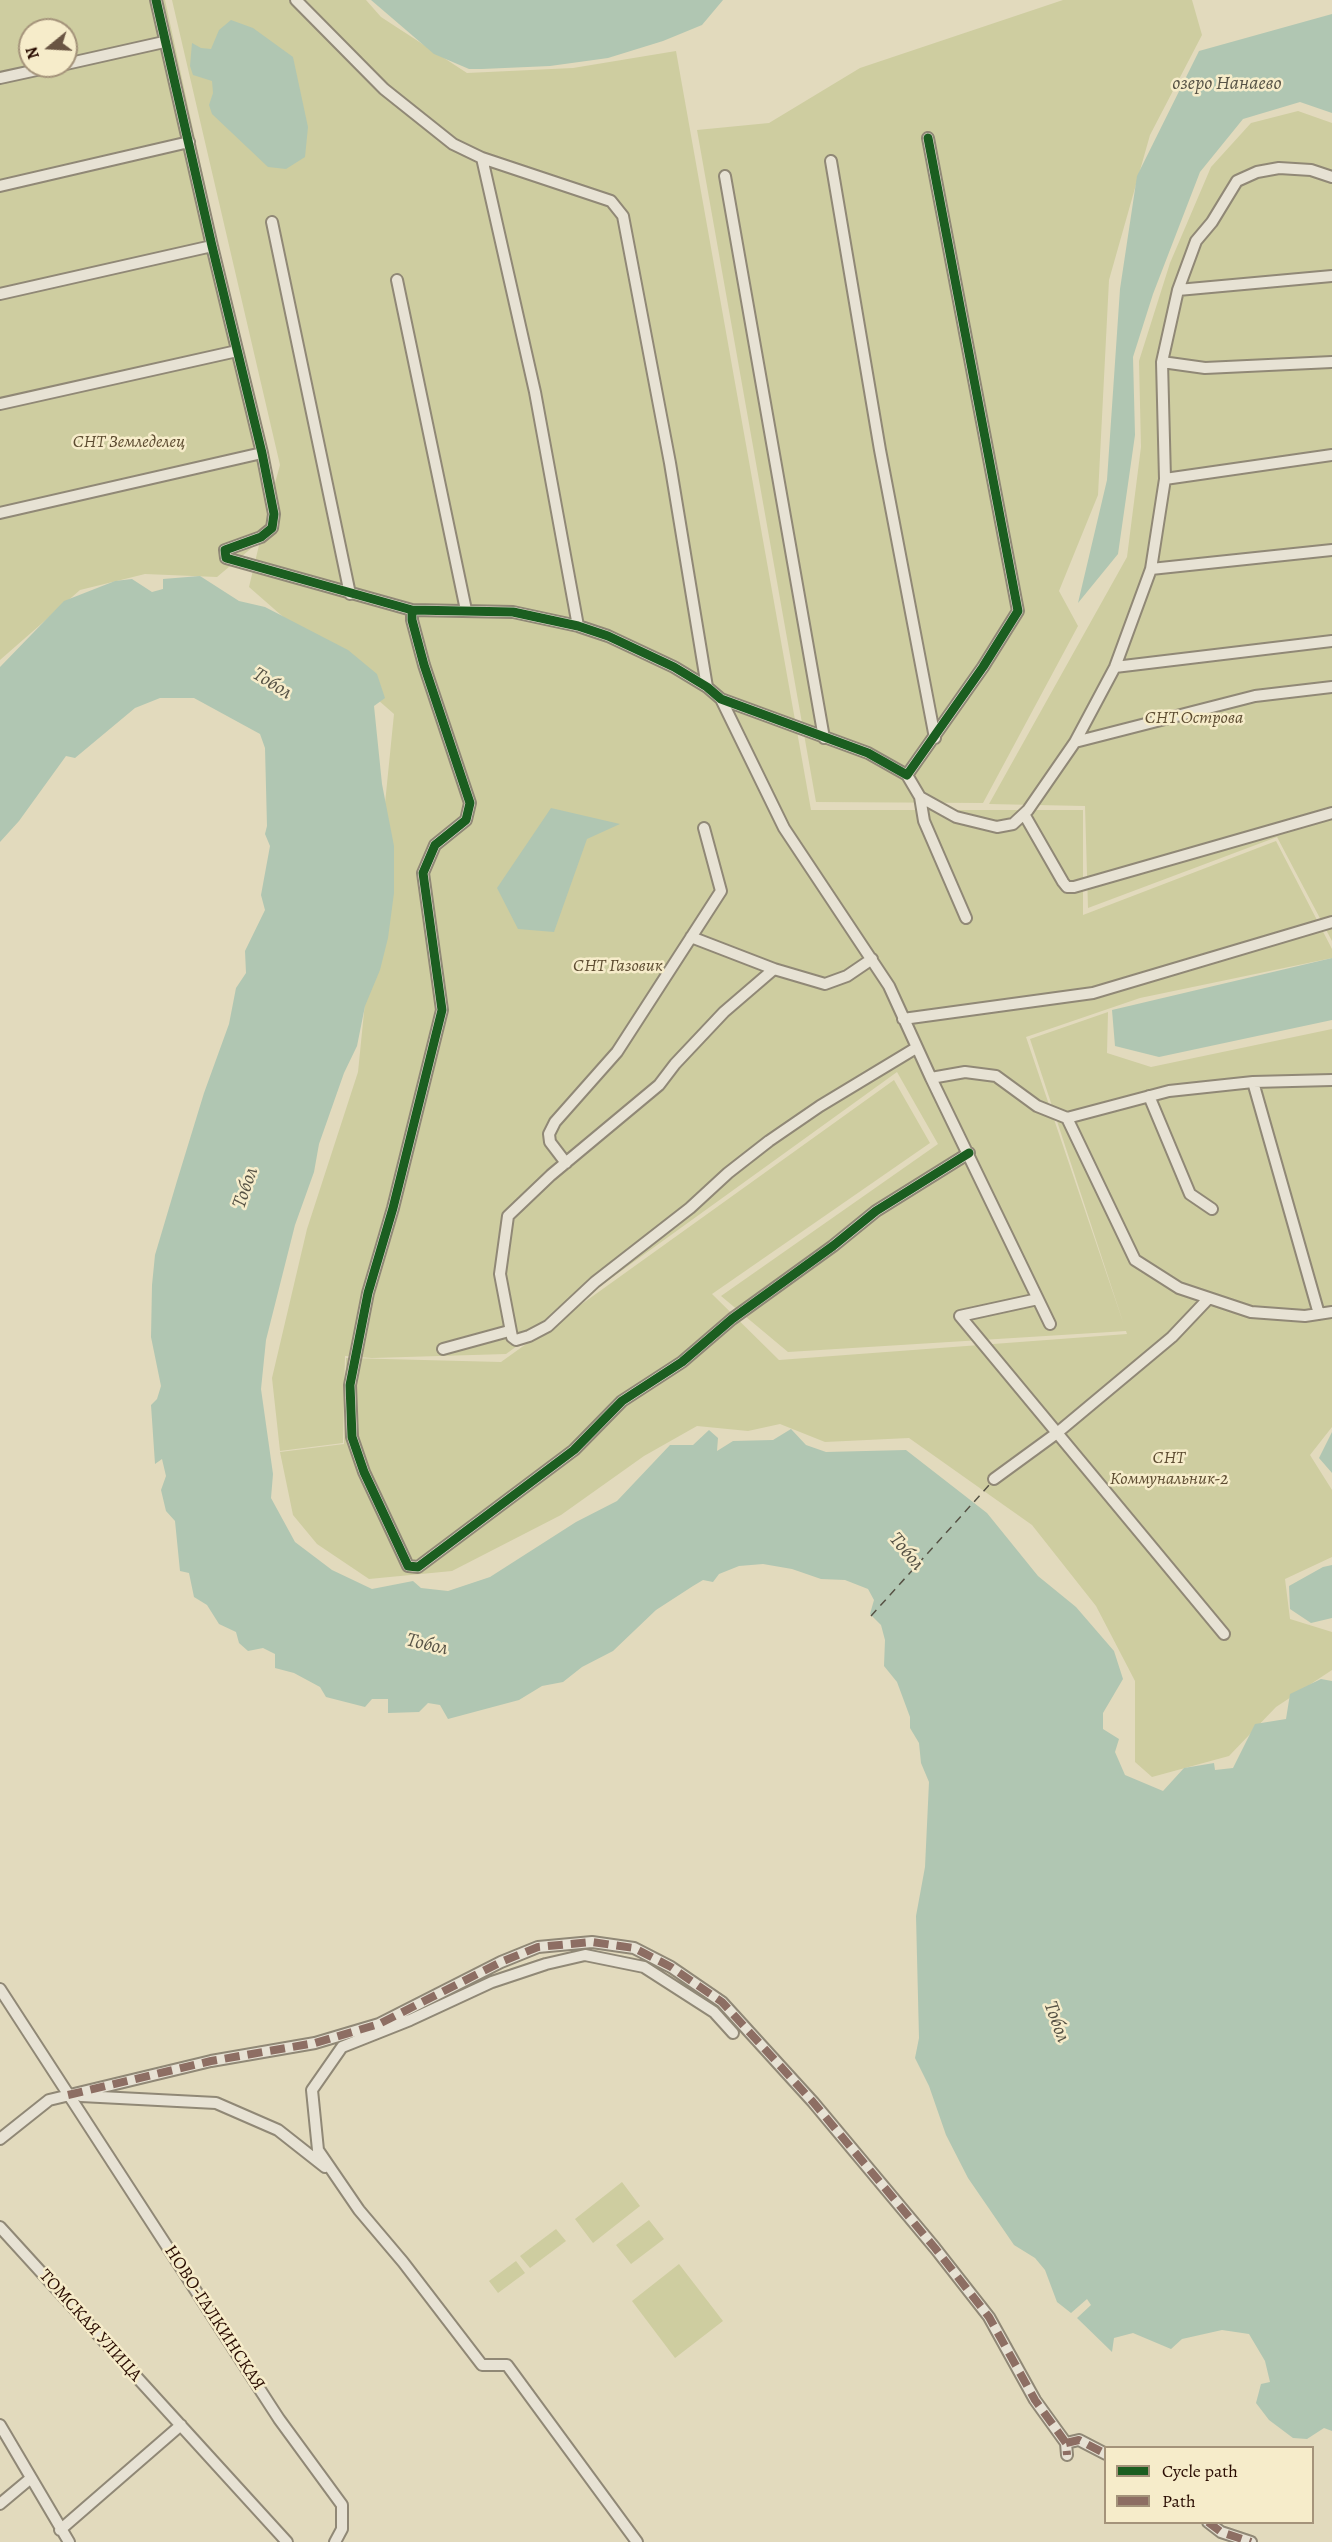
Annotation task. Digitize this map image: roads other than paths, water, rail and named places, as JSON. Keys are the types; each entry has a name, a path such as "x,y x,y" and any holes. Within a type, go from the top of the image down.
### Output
{"street":[{"path":"156,0 274,513 272,528 261,537 225,550 226,558 412,610 513,612 578,626 608,636 674,667 721,699 868,753 907,775 920,797 924,821 966,918"},
{"path":"297,0 384,89 453,144 482,158 611,201 623,216 670,463 706,687"},
{"path":"78,61 164,42"},
{"path":"0,78 18,74"},
{"path":"907,775 935,738 1018,611 928,138"},
{"path":"0,186 189,142"},
{"path":"482,158 535,392 578,626"},
{"path":"831,161 880,450 935,738"},
{"path":"920,797 956,817 997,827 1013,824 1024,814 1075,742 1115,667 1151,569 1165,479 1162,362 1178,290 1196,241 1212,222 1237,181 1257,172 1279,168 1311,170 1332,177"},
{"path":"725,176 824,738"},
{"path":"272,222 350,594"},
{"path":"0,294 212,246"},
{"path":"1178,290 1332,276"},
{"path":"397,280 466,610"},
{"path":"0,404 237,351"},
{"path":"1162,362 1205,368 1332,362"},
{"path":"0,513 262,453"},
{"path":"1165,479 1332,455"},
{"path":"1151,569 1332,550"},
{"path":"412,610 412,620 424,665 470,803 466,820 435,845 423,873 442,1010 393,1208 368,1293 350,1385 352,1437 364,1472 408,1566 417,1567 574,1450 622,1401 682,1362 732,1319 833,1246 876,1211 969,1153"},
{"path":"1115,667 1332,641"},
{"path":"1075,742 1255,696 1332,687"},
{"path":"721,699 784,828 889,986 916,1048 969,1153 1050,1324"},
{"path":"1024,814 1066,887 1074,887 1332,813"},
{"path":"566,1163 550,1142 549,1134 555,1122 616,1052 691,938 722,886 704,828"},
{"path":"903,1019 1093,993 1332,922"},
{"path":"691,938 774,969 825,984 847,976 872,959"},
{"path":"774,969 724,1012 675,1064 659,1085 507,1216 500,1274 509,1330 516,1340 538,1333 596,1282 690,1208 728,1173 769,1141 829,1100 916,1048"},
{"path":"931,1078 965,1072 996,1076 1037,1106 1067,1118 1149,1096 1253,1082 1332,1080"},
{"path":"1253,1082 1319,1314"},
{"path":"1149,1096 1190,1194 1212,1209"},
{"path":"1067,1118 1136,1260 1179,1288 1251,1312 1305,1316 1332,1312"},
{"path":"994,1479 1057,1433 1172,1337 1209,1298"},
{"path":"1038,1299 960,1316 1224,1634"},
{"path":"443,1349 509,1330"},
{"path":"0,2139 49,2100 211,2061 315,2043 379,2024 501,1962 538,1947 592,1941 634,1948 672,1967 722,2002 813,2102 935,2248 989,2317 1035,2400 1066,2443 1067,2455"},
{"path":"637,2542 507,2365 482,2365 404,2262 359,2210 318,2150 312,2090 342,2047 410,2020 492,1982 546,1964 585,1955 644,1967 714,2012 733,2033"},
{"name":"НОВО-ГАЛКИНСКАЯ","path":"0,1989 279,2419 342,2505 342,2529 335,2542"},
{"path":"68,2095 216,2103 278,2130 333,2173"},
{"name":"ТОМСКАЯ УЛИЦА","path":"0,2227 287,2542"},
{"path":"0,2425 69,2542"},
{"path":"60,2530 181,2425"},
{"path":"1066,2443 1079,2440 1104,2453"},
{"path":"0,2504 33,2481"},
{"path":"1209,2524 1221,2532 1251,2542"}],"water":[{"path":"371,0 723,0 702,25 663,41 608,58 550,66 469,69 434,54"},
{"name":"озеро Нанаево","path":"1332,14 1332,113 1300,102 1243,119 1200,172 1153,294 1133,357 1135,435 1118,554 1078,603 1107,480 1120,289 1137,176 1199,51"},
{"path":"231,20 253,28 293,57 308,127 305,157 286,169 268,167 212,114 209,105 213,93 212,81 193,75 190,66 192,43 201,48 211,49 219,30"},
{"name":"Тобол","path":"200,576 239,601 265,607 348,650 377,674 385,698 374,706 382,784 394,846 394,893 388,938 380,970 365,1006 357,1046 344,1073 319,1144 314,1172 295,1225 266,1340 261,1389 273,1474 271,1498 295,1542 332,1570 372,1589 413,1581 421,1588 448,1591 490,1577 576,1522 617,1501 670,1445 693,1445 709,1430 718,1438 717,1451 733,1441 773,1440 791,1429 806,1445 826,1452 906,1450 987,1513 1038,1576 1076,1607 1114,1651 1123,1679 1103,1713 1103,1729 1119,1739 1115,1752 1125,1775 1163,1791 1184,1768 1214,1763 1215,1770 1233,1768 1255,1724 1286,1719 1290,1694 1321,1679 1332,1681 1332,2431 1324,2428 1307,2439 1293,2438 1269,2420 1256,2403 1261,2384 1270,2382 1265,2361 1249,2334 1222,2330 1182,2339 1171,2349 1133,2333 1114,2338 1112,2352 1077,2318 1091,2305 1087,2299 1071,2313 1057,2302 1045,2270 1035,2258 1014,2245 968,2178 946,2135 929,2086 915,2058 919,2038 916,1916 925,1867 929,1782 921,1763 919,1743 910,1728 910,1717 897,1682 884,1666 885,1640 881,1625 870,1614 874,1600 868,1589 845,1580 821,1579 792,1569 763,1564 739,1566 719,1574 713,1582 703,1580 656,1610 613,1651 582,1667 563,1682 542,1686 519,1700 448,1719 440,1705 428,1703 419,1712 388,1713 388,1699 372,1699 365,1707 326,1697 320,1687 294,1673 275,1668 275,1654 263,1648 248,1651 239,1643 236,1632 219,1624 207,1605 194,1597 189,1573 180,1571 175,1521 166,1511 161,1490 166,1476 162,1459 155,1464 151,1405 157,1399 161,1386 151,1337 152,1285 155,1255 177,1181 204,1093 229,1024 236,988 246,973 245,951 265,910 261,895 270,846 265,834 267,826 265,748 260,734 194,698 160,698 135,708 75,758 66,756 19,821 0,842 0,667 64,601 115,581 132,579 152,592 163,589 163,579"},
{"path":"551,808 620,824 587,839 554,932 518,929 497,888"},
{"path":"1332,958 1332,1020 1159,1057 1115,1046 1112,1010"},
{"path":"1332,1432 1332,1473 1319,1458"},
{"path":"1332,1565 1332,1618 1311,1623 1290,1609 1289,1586 1323,1567"}],"park label":[{"name":"СНТ Земледелец","path":"129,443"},
{"name":"СНТ Острова","path":"1194,719"},
{"name":"СНТ Газовик","path":"618,967"},
{"name":"СНТ Коммунальник-2","path":"1169,1469"}]}
